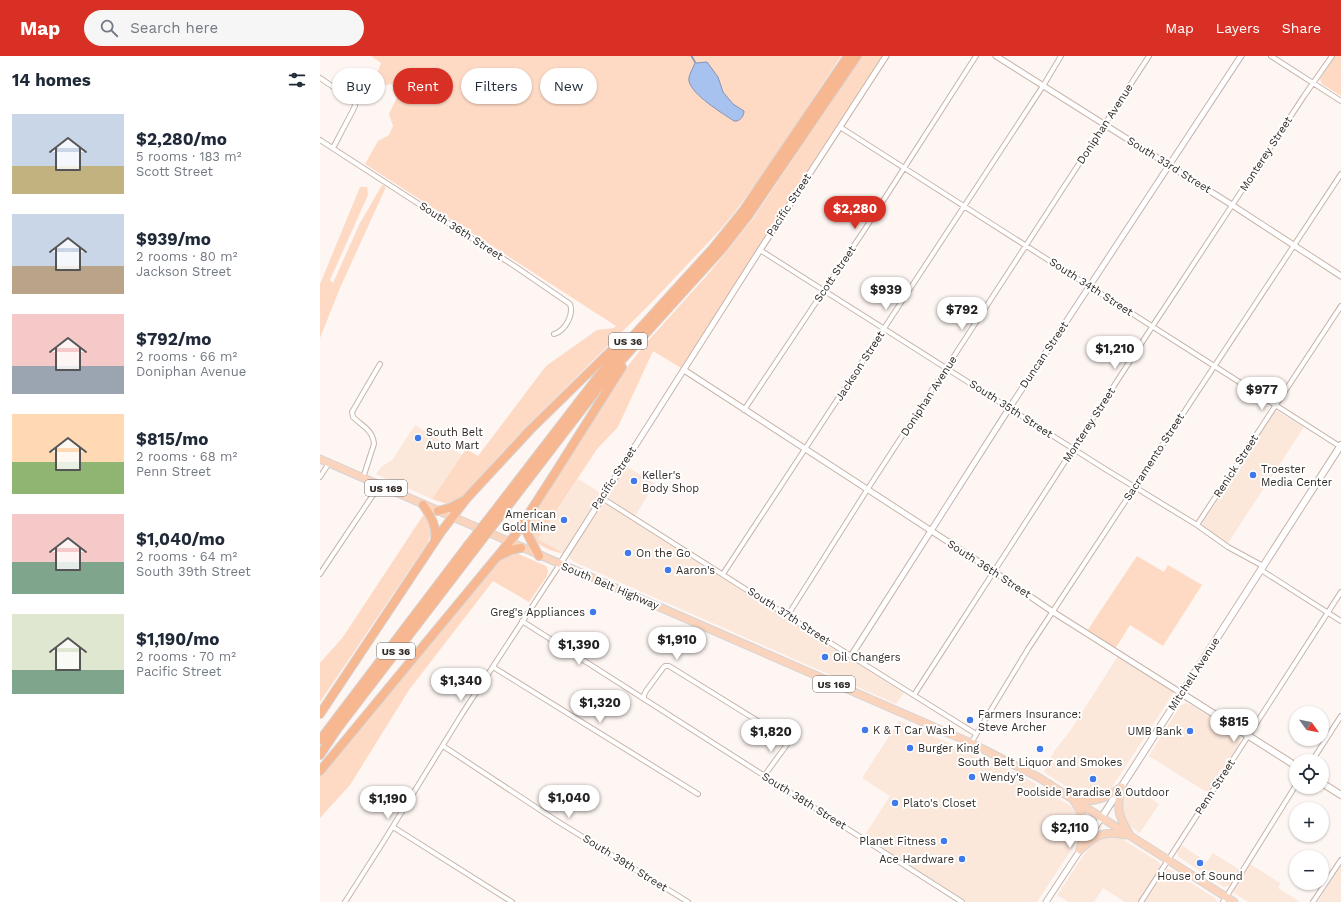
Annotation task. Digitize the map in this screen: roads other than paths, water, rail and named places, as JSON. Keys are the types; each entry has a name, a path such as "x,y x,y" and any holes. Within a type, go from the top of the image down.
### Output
{"highway":[{"name":"US 36","path":"497,514 590,386 614,357 714,247 743,211 848,56"},
{"name":"US 36","path":"320,740 497,514 596,391 648,330 722,249 748,216 857,56"},
{"path":"320,714 435,540 467,498 531,429 640,322 660,306"},
{"path":"320,770 509,542 555,473 613,380 648,330"},
{"path":"438,511 456,505 467,498"},
{"path":"423,504 431,516 435,526 435,540"},
{"path":"526,518 527,533 540,556"},
{"name":"US 36","path":"320,755 338,728 471,547"},
{"path":"497,558 512,550 521,548"}],"main road":[{"name":"Mitchell Avenue","path":"1102,817 1341,446"},
{"name":"South Belt Highway","path":"320,459 521,548 971,743 1038,777 1168,860 1225,900 1234,902"},
{"name":"South 36th Street","path":"1181,693 1289,762"},
{"path":"1071,798 1095,801 1102,799 1121,787"},
{"path":"1121,787 1118,811 1120,818 1131,836"},
{"path":"1329,787 1341,795"},
{"path":"1071,798 1085,821 1085,831 1080,850"},
{"path":"1080,850 1089,841 1101,834 1115,833 1131,836"}],"street":[{"name":"Pacific Street","path":"345,902 493,667 886,56"},
{"name":"Scott Street","path":"744,410 904,169 976,56"},
{"name":"South 33rd Street","path":"996,56 1232,205 1341,276"},
{"name":"Jackson Street","path":"723,574 1043,86 1061,56"},
{"name":"Doniphan Avenue","path":"788,615 867,490 1027,246 1104,124 1150,56"},
{"name":"Duncan Street","path":"851,656 901,580 1010,407 1241,56"},
{"path":"1271,56 1341,101"},
{"name":"Monterey Street","path":"914,695 1152,326 1332,56"},
{"path":"320,78 354,101 352,112 333,148"},
{"name":"South 34th Street","path":"840,127 1341,446"},
{"name":"South 36th Street","path":"320,140 507,261 570,304 572,312 568,321 559,333 554,334"},
{"name":"Sacramento Street","path":"971,743 1028,649 1341,174"},
{"name":"South 35th Street","path":"760,250 1197,526 1341,621"},
{"name":"Renick Street","path":"1197,526 1341,306"},
{"path":"363,478 374,444 374,438 370,430 353,417 352,412 380,364"},
{"name":"South 36th Street","path":"684,370 993,571 1053,612 1181,693"},
{"path":"320,477 329,463"},
{"path":"320,574 379,486"},
{"name":"South 37th Street","path":"602,498 976,734"},
{"name":"Penn Street","path":"1141,902 1341,592"},
{"name":"South 38th Street","path":"522,622 644,698 962,902"},
{"path":"644,698 644,695 665,666 669,666 774,731 791,739 764,776"},
{"path":"493,667 698,794"},
{"path":"1317,754 1341,716"},
{"name":"South 39th Street","path":"443,746 557,821 688,902"},
{"path":"1225,900 1290,794"},
{"name":"Mitchell Avenue","path":"1046,902 1102,817"},
{"path":"393,827 512,902"},
{"path":"1313,902 1341,860"}],"water":[{"path":"691,56 696,63 707,62 718,77 723,92 733,104 744,111 739,120 734,121 715,109 701,98 691,86 689,77 695,63"}],"place":[{"name":"South Belt Auto Mart","path":"418,438"},
{"name":"Troester Media Center","path":"1253,475"},
{"name":"Keller's Body Shop","path":"634,481"},
{"name":"American Gold Mine","path":"564,520"},
{"name":"On the Go","path":"628,553"},
{"name":"Aaron's","path":"668,570"},
{"name":"Greg's Appliances","path":"593,612"},
{"name":"Oil Changers","path":"825,657"},
{"name":"Farmers Insurance: Steve Archer","path":"970,720"},
{"name":"K & T Car Wash","path":"865,730"},
{"name":"UMB Bank","path":"1190,731"},
{"name":"Burger King","path":"910,748"},
{"name":"South Belt Liquor and Smokes","path":"1040,749"},
{"name":"Wendy's","path":"972,777"},
{"name":"Poolside Paradise & Outdoor","path":"1093,779"},
{"name":"Plato's Closet","path":"895,803"},
{"name":"Planet Fitness","path":"944,841"},
{"name":"Ace Hardware","path":"962,859"},
{"name":"House of Sound","path":"1200,863"}]}
